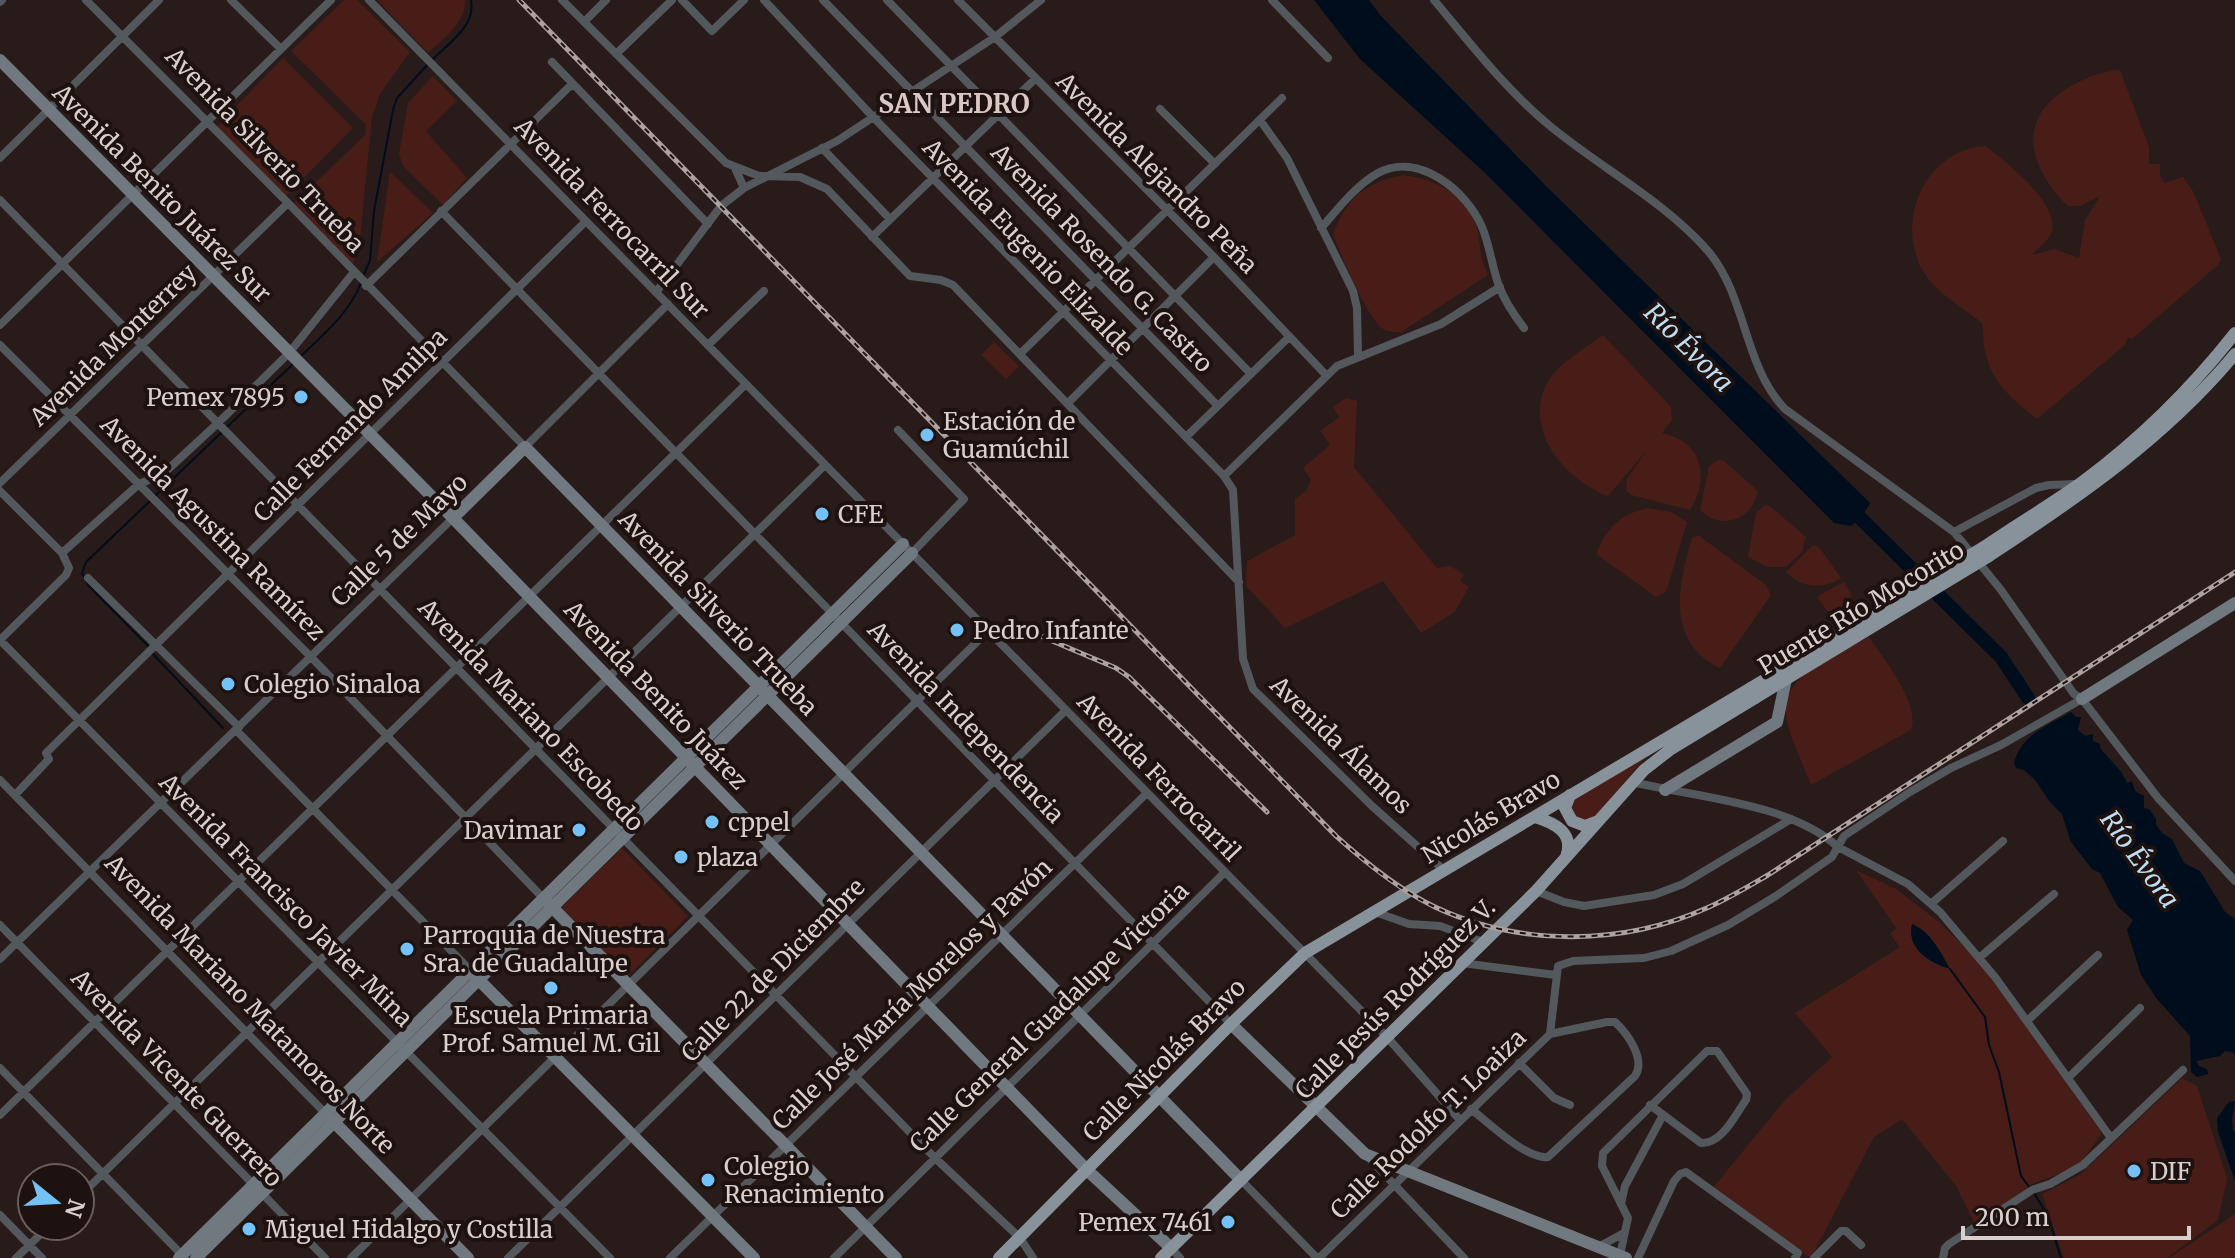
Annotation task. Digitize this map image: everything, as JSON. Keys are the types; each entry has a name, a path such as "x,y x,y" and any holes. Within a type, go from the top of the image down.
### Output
{"main road":[{"path":"1986,552 2080,484 2154,422 2235,333"},
{"path":"1986,552 2083,494 2135,453 2190,403 2235,354"},
{"name":"Puente Río Mocorito","path":"1753,693 1786,679 1986,552"},
{"name":"Puente Río Mocorito","path":"1753,693 1986,552"},
{"name":"Nicolás Bravo","path":"1375,912 1630,758 1753,693"},
{"name":"Calle Jesús Rodríguez V.","path":"1161,1258 1175,1253 1241,1180 1536,891 1632,782 1652,764 1753,693"},
{"path":"1570,795 1565,808 1572,821 1585,826 1599,821"},
{"path":"1535,817 1557,825 1566,835 1569,846 1565,860"},
{"name":"Calle Nicolás Bravo","path":"999,1258 1305,953 1375,912"}],"street":[{"name":"Avenida Silverio Trueba","path":"86,0 1318,1258"},
{"path":"0,158 159,0"},
{"path":"231,0 281,49"},
{"path":"0,325 331,0"},
{"name":"Avenida Ferrocarril Sur","path":"369,0 825,465"},
{"path":"562,0 719,158 735,168 769,176 800,177 827,189 910,276 941,280 953,285 1239,582"},
{"path":"584,22 606,0"},
{"path":"616,54 672,0"},
{"path":"682,0 712,31 744,0"},
{"name":"Avenida Eugenio Elizalde","path":"764,0 873,117 1232,487 1243,659 1247,677"},
{"name":"Avenida Rosendo G. Castro","path":"823,0 1218,406"},
{"path":"887,0 1251,374"},
{"name":"Avenida Alejandro Peña","path":"958,0 1214,257 1326,375"},
{"path":"657,291 721,206 744,188 822,148 952,67 1041,0"},
{"path":"1272,0 1328,58"},
{"path":"1434,0 1530,109 1670,217 1705,248 1725,275 1760,374 1785,409 1954,532 2001,590 2074,694 2082,699 2158,798 2234,877"},
{"name":"Avenida Benito Juárez Sur","path":"0,60 291,355"},
{"path":"552,62 708,224"},
{"path":"872,237 1036,78"},
{"path":"366,286 572,84"},
{"path":"1021,353 1282,98"},
{"path":"1160,109 1215,164"},
{"path":"1260,120 1287,158 1356,298 1358,356"},
{"path":"822,148 890,219"},
{"path":"1321,228 1354,192 1377,173 1396,167 1426,172 1448,185 1471,206 1484,229 1500,287 1524,328"},
{"path":"735,168 744,188"},
{"name":"Avenida Mariano Escobedo","path":"0,200 934,1157 1020,1238 1033,1258"},
{"name":"Avenida Monterrey","path":"0,483 288,203"},
{"name":"Avenida Independencia","path":"441,211 1151,944 1365,1154 1464,1258"},
{"name":"Calle Fernando Amilpa","path":"0,798 12,792 49,759 46,753 586,221"},
{"path":"1068,403 1214,257"},
{"path":"62,553 142,486 163,474 291,355 354,272"},
{"path":"1224,476 1326,375 1358,356 1441,324 1500,287"},
{"path":"708,345 764,291"},
{"name":"Calle 5 de Mayo","path":"0,959 668,304"},
{"path":"1186,437 1288,338"},
{"name":"Avenida Agustina Ramírez","path":"0,345 311,657 548,904 896,1258"},
{"name":"Avenida Benito Juárez","path":"291,355 1086,1169"},
{"path":"0,1115 746,384"},
{"path":"0,1068 182,1257 331,1119 908,548 964,499 898,430"},
{"path":"96,1181 825,465"},
{"name":"Avenida Ferrocarril","path":"825,465 1387,1037 1460,1120"},
{"path":"1954,532 2036,488 2080,484"},
{"path":"0,491 62,553 69,568 66,575 0,640"},
{"path":"88,578 754,1258"},
{"path":"1462,963 1557,970 1573,961 1644,958 1678,948 1728,925 1832,857 1844,836 1910,792 2082,699 2235,603"},
{"path":"351,1258 988,631"},
{"name":"Avenida Francisco Javier Mina","path":"0,640 610,1258"},
{"name":"Avenida Álamos","path":"1247,677 1262,700 1445,871"},
{"path":"1665,790 1777,722 1786,679"},
{"name":"Calle 22 de Diciembre","path":"508,1258 1066,710"},
{"name":"Avenida Mariano Matamoros Norte","path":"0,780 468,1258"},
{"path":"1632,782 1762,809 1791,819 1908,884 1932,903 1979,958 2111,1138"},
{"name":"Calle José María Morelos y Pavón","path":"670,1258 1147,793"},
{"path":"1536,891 1584,906 1654,895 1683,884 1791,819"},
{"path":"1932,903 2003,841"},
{"name":"Calle General Guadalupe Victoria","path":"834,1258 1225,872"},
{"path":"1979,958 2054,894"},
{"path":"1375,912 1409,924 1440,926 1483,942"},
{"name":"Avenida Vicente Guerrero","path":"0,925 325,1258"},
{"path":"2027,1021 2098,955"},
{"name":"Calle Rodolfo T. Loaiza","path":"1318,1258 1550,1034 1557,970"},
{"path":"2069,1077 2140,1008"},
{"path":"1471,1109 1527,1152 1539,1158 1548,1157 1635,1076 1640,1065 1615,1022 1550,1034"},
{"path":"1365,1154 1623,1257 1628,1218 1602,1166 1601,1157 1650,1105 1710,1049 1717,1051 1747,1094 1746,1100 1720,1135 1709,1143 1701,1143 1650,1105"},
{"path":"1519,1063 1554,1098 1570,1105"},
{"path":"1943,1258 1945,1248 2032,1190 2075,1170 2183,1070"},
{"path":"1621,1204 1625,1186 1663,1115"},
{"path":"1086,1169 1175,1253"},
{"path":"1638,1258 1680,1174 1692,1174 1800,1256"},
{"path":"196,1258 258,1189"},
{"path":"0,1215 42,1258"},
{"path":"1814,1258 1841,1231 1846,1231 1861,1245"},
{"path":"1600,1246 1624,1233"},
{"path":"16,1258 32,1242"}],"shaded area":[{"path":"344,0 357,0 410,52 380,94 372,117 359,250 350,270 292,205 365,135 366,125 291,51"},
{"path":"377,0 465,0 458,23 428,53"},
{"path":"283,58 353,128 286,196 216,127"},
{"path":"2120,70 2149,147 2149,164 2160,164 2164,183 2183,177 2193,191 2221,259 2218,265 2132,339 2128,337 2125,345 2037,419 2013,399 1996,379 1986,355 1983,324 1942,293 1923,271 1915,251 1912,230 1914,210 1921,190 1932,173 1965,150 1986,146 2029,184 2047,208 2052,231 2032,255 2054,249 2079,258 2085,220 2100,196 2080,206 2068,206 2054,191 2036,158 2033,142 2035,126 2054,97 2095,75"},
{"path":"433,76 457,101 426,131 467,178 443,205 403,166 399,154 408,103"},
{"path":"390,172 433,213 377,262"},
{"path":"1403,175 1442,186 1463,202 1476,225 1488,275 1401,332 1394,332 1383,329 1369,312 1333,234 1345,210 1359,194 1377,183"},
{"path":"1603,335 1671,407 1672,420 1662,433 1686,444 1699,462 1700,485 1690,510 1631,495 1626,490 1627,479 1647,450 1608,496 1565,468 1546,439 1540,406 1544,389 1570,359"},
{"path":"994,342 1019,366 1006,379 981,355"},
{"path":"1346,398 1357,401 1354,467 1437,568 1450,566 1464,574 1460,581 1469,587 1455,612 1421,633 1383,581 1285,628 1246,586 1247,561 1295,535 1295,499 1306,491 1311,480 1303,468 1330,445 1320,431 1339,417 1333,407"},
{"path":"1719,460 1758,491 1750,509 1726,521 1717,520 1700,510 1709,466"},
{"path":"1765,505 1806,537 1802,552 1786,567 1767,567 1748,557 1756,513"},
{"path":"1647,508 1671,512 1687,522 1666,592 1656,597 1596,554 1615,524"},
{"path":"1698,535 1766,585 1771,595 1720,668 1702,657 1690,643 1680,610 1687,556 1692,538"},
{"path":"1813,545 1819,547 1841,578 1812,586 1786,572"},
{"path":"1844,582 1852,604 1834,619 1818,599 1819,595"},
{"path":"1869,637 1906,695 1913,720 1911,730 1811,785 1788,726 1786,708 1790,693 1798,680 1824,660"},
{"path":"1650,752 1594,819 1581,821 1572,814 1571,804 1575,798"},
{"path":"622,848 688,916 628,976 561,908"},
{"path":"1856,870 1896,889 1938,921 1983,965 2102,1133 2078,1167 2032,1184 1976,1226 1956,1186 1902,1119 1874,1137 1811,1258 1712,1189 1785,1100 1832,1057 1795,1013 1900,947 1890,934 1896,928"},
{"path":"2182,1078 2197,1086 2227,1178 2218,1220 2167,1258 2064,1258 2042,1194 2081,1174"},
{"path":"2235,1214 2235,1258 2169,1258"}],"water":[{"name":"Río Évora","path":"1314,0 1369,0 1546,186 1870,503 1861,518 1851,526 1834,523 1484,172 1360,59"},
{"name":"Río Évora","path":"2071,712 2081,717 2078,730 2085,736 2093,734 2093,741 2100,744 2127,783 2132,781 2135,791 2144,796 2144,808 2149,809 2163,834 2172,839 2184,863 2200,871 2225,912 2235,919 2235,1056 2233,1052 2225,1051 2220,1056 2196,1061 2207,1069 2208,1074 2197,1077 2191,1072 2190,1036 2157,999 2141,975 2127,930 2133,920 2118,907 2100,873 2092,869 2071,842 2062,814 2035,780 2024,770 2016,768 2014,763 2017,753 2029,738"},
{"path":"1912,924 1930,937 1950,969 1934,963 1921,953 1912,940"},
{"path":"2235,1101 2232,1120 2233,1132 2235,1130 2235,1181 2218,1132 2217,1118 2229,1102"}],"waterway":[{"path":"433,59 465,26 471,0"},
{"path":"363,277 370,260 374,211 393,110 397,98 428,64"},
{"path":"302,355 343,313 361,283"},
{"path":"227,427 294,363"},
{"path":"155,496 222,432"},
{"path":"149,647 88,585 82,573 86,562 150,501"},
{"name":"Río Évora","path":"1848,506 2001,657 2028,698"},
{"path":"152,653 223,728"},
{"path":"1950,969 1985,1017 2021,1176 2030,1188"},
{"path":"2034,1193 2048,1216 2061,1258"}],"railway":[{"path":"519,0 1336,836 1408,892 1468,920 1537,935 1572,937 1642,929 1709,907 1768,875 2235,572"},
{"path":"1031,632 1116,668 1129,677 1267,812"}],"place":[{"name":"Pemex 7895","path":"301,397"},
{"name":"Estación de Guamúchil","path":"927,435"},
{"name":"CFE","path":"822,514"},
{"name":"Pedro Infante","path":"957,630"},
{"name":"Colegio Sinaloa","path":"228,684"},
{"name":"cppel","path":"712,822"},
{"name":"Davimar","path":"579,830"},
{"name":"plaza","path":"681,857"},
{"name":"Parroquia de Nuestra Sra. de Guadalupe","path":"407,949"},
{"name":"Escuela Primaria Prof. Samuel M. Gil","path":"551,988"},
{"name":"DIF","path":"2134,1171"},
{"name":"Colegio Renacimiento","path":"708,1180"},
{"name":"Pemex 7461","path":"1228,1222"},
{"name":"Miguel Hidalgo y Costilla","path":"249,1229"}],"district":[{"name":"SAN PEDRO","path":"954,103"}]}
